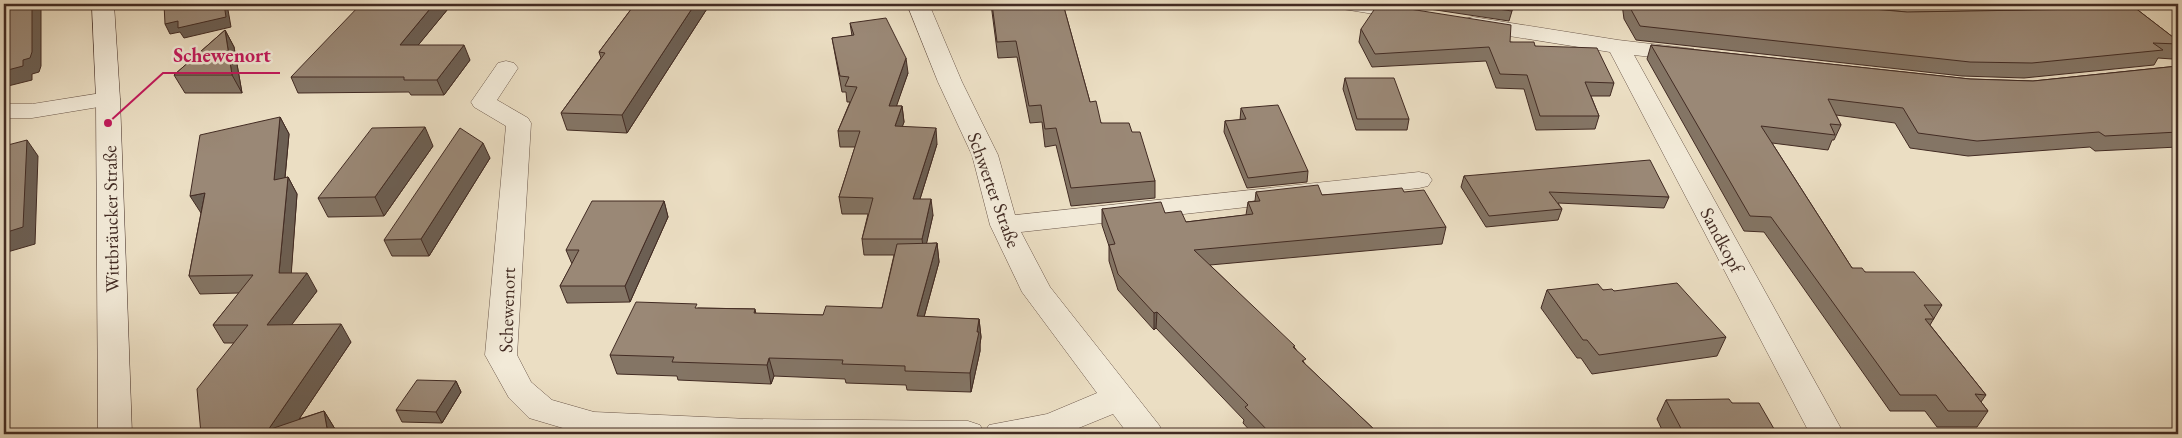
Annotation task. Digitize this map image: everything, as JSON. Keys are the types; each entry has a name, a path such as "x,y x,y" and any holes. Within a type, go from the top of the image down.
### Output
{"street":[{"name":"Wittbräucker Straße","path":"103,4 108,98 115,434"},
{"name":"Schwerter Straße","path":"918,4 950,82 985,155 1004,225 1037,292 1147,434"},
{"path":"1349,4 1618,47 1706,56"},
{"name":"Sandkopf","path":"1618,47 1827,434"},
{"name":"Schewenort","path":"506,68 483,102 519,123 501,356 520,390 541,409 594,425 749,432 968,434"},
{"path":"4,111 32,111 108,98"},
{"path":"1004,225 1419,180"},
{"path":"1002,434 1032,431 1056,424 1118,398"}],"building":[{"path":"4,4 32,4 32,52 30,58 23,60 23,66 4,71"},
{"path":"164,4 224,4 226,17 178,28 178,21 165,24"},
{"path":"361,4 434,4 400,45 464,45 437,80 404,80 404,77 291,77"},
{"path":"635,4 695,4 622,115 561,113 605,53 599,52"},
{"path":"992,4 1063,4 1090,102 1096,101 1101,123 1129,123 1132,132 1140,132 1155,181 1071,188 1056,128 1045,129 1041,105 1029,106 1016,41 997,42"},
{"path":"1378,4 1511,25 1510,42 1534,42 1535,46 1597,48 1614,83 1585,82 1599,116 1540,116 1527,75 1500,74 1489,47 1375,54 1361,29"},
{"path":"1463,4 1512,4 1512,11"},
{"path":"1628,4 1775,4 1796,6 1795,4 1816,4 1907,12 2088,9 2081,4 2130,4 2178,41 2178,44 2153,43 2163,50 2032,63 1970,62 1640,26"},
{"path":"886,18 906,58 889,106 902,106 895,126 936,128 913,199 931,199 922,239 862,239 873,198 839,197 860,131 838,131 857,87 845,86 849,77 840,76 832,38 854,35 850,23"},
{"path":"225,30 232,75 174,75"},
{"path":"1651,45 1970,79 2033,81 2178,66 2178,132 2105,136 2099,132 1977,141 1918,133 1903,108 1828,99 1841,125 1830,124 1835,135 1761,126 1852,268 1862,268 1865,272 1914,272 1942,305 1924,305 1934,319 1925,319 1986,395 1975,394 1988,411 1948,411 1936,395 1900,395 1771,217 1750,216"},
{"path":"1345,78 1394,78 1409,119 1357,119"},
{"path":"1278,105 1308,171 1248,178 1225,121 1246,119 1241,108"},
{"path":"280,117 274,180 288,177 279,273 307,273 267,325 341,324 268,430 324,411 328,434 201,434 197,389 248,325 213,325 253,275 189,276 205,193 190,196 200,135"},
{"path":"425,127 375,197 318,198 372,128"},
{"path":"460,128 483,143 421,239 384,240"},
{"path":"27,140 23,227 4,233 4,146"},
{"path":"1650,160 1669,197 1549,192 1562,209 1489,216 1464,176"},
{"path":"1318,185 1322,195 1402,188 1404,192 1424,190 1446,227 1194,250 1295,346 1293,347 1306,359 1302,361 1379,434 1271,434 1245,407 1248,405 1157,312 1154,313 1118,274 1109,245 1115,244 1102,209 1161,202 1165,213 1181,211 1186,222 1253,214 1248,202 1260,201 1256,192"},
{"path":"592,201 664,201 625,286 560,286 579,250 566,250"},
{"path":"937,243 917,316 979,319 977,332 979,332 970,373 905,371 905,366 842,364 843,360 769,358 767,365 672,362 674,357 610,355 636,302 697,304 695,308 755,309 754,313 823,315 826,306 882,308 897,244"},
{"path":"1677,283 1726,337 1599,355 1587,340 1583,340 1547,290 1598,284 1603,290 1612,289 1614,291"},
{"path":"417,380 456,381 436,412 396,410"},
{"path":"1729,399 1732,403 1759,403 1777,434 1684,434 1666,400"}],"place":[{"name":"Schewenort","path":"108,123"}]}
